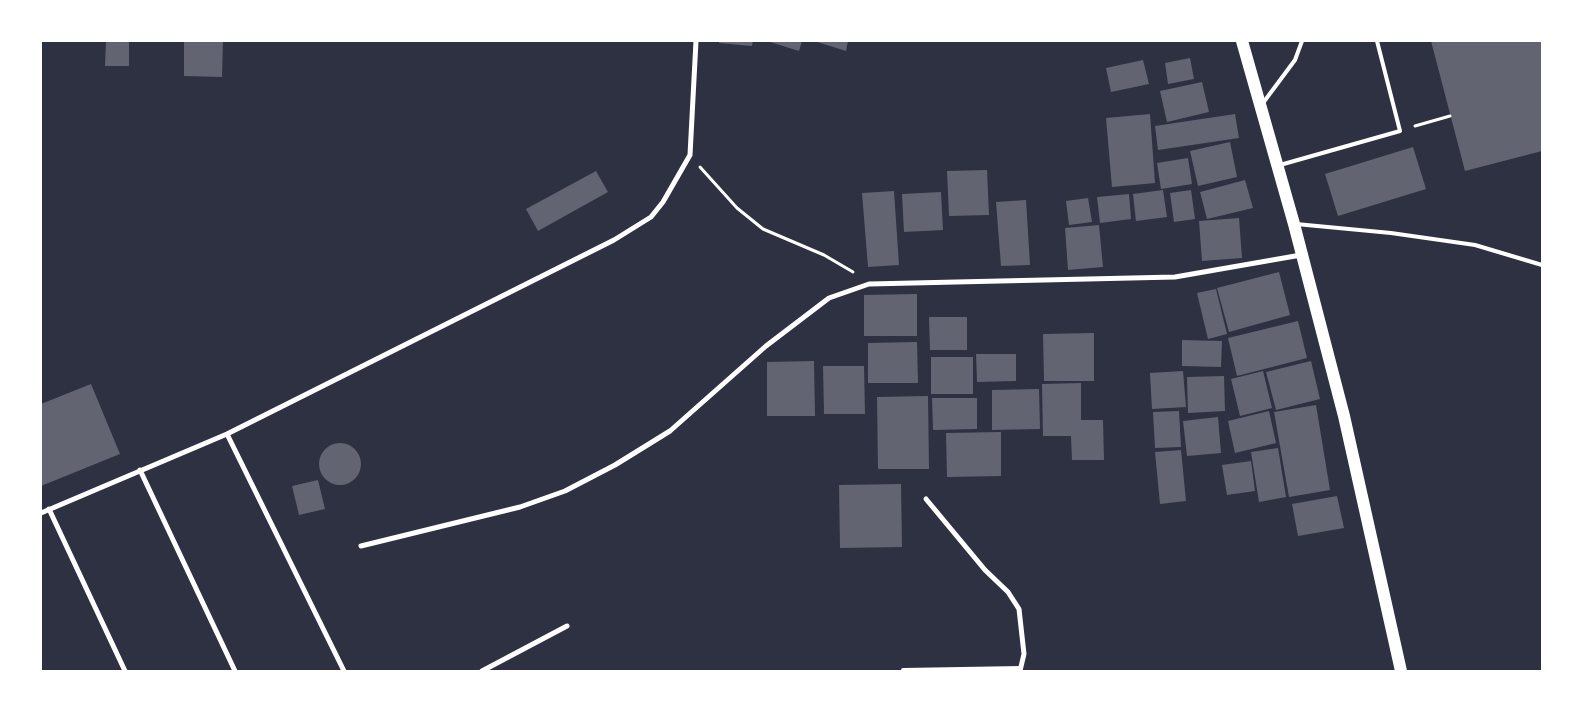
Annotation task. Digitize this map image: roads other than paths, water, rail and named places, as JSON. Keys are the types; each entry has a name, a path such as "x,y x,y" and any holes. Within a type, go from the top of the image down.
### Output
{"main road":[{"path":"1242,41 1302,255 1373,539 1401,671"}],"street":[{"path":"41,513 227,434 633,229 652,217 663,202 690,155 696,41"},
{"path":"361,546 520,507 565,492 615,466 670,431 766,346 821,303 829,298 869,284 1175,277 1302,255"},
{"path":"227,434 344,671"},
{"path":"140,470 235,671"},
{"path":"926,499 985,570 1008,592 1019,609 1024,654 1021,669"},
{"path":"49,509 126,671"},
{"path":"482,671 567,626"}],"lane":[{"path":"1260,107 1295,60 1302,41"},
{"path":"1278,165 1400,130 1377,41"},
{"path":"1294,224 1475,245 1542,265"},
{"path":"903,670 1021,669"}]}
